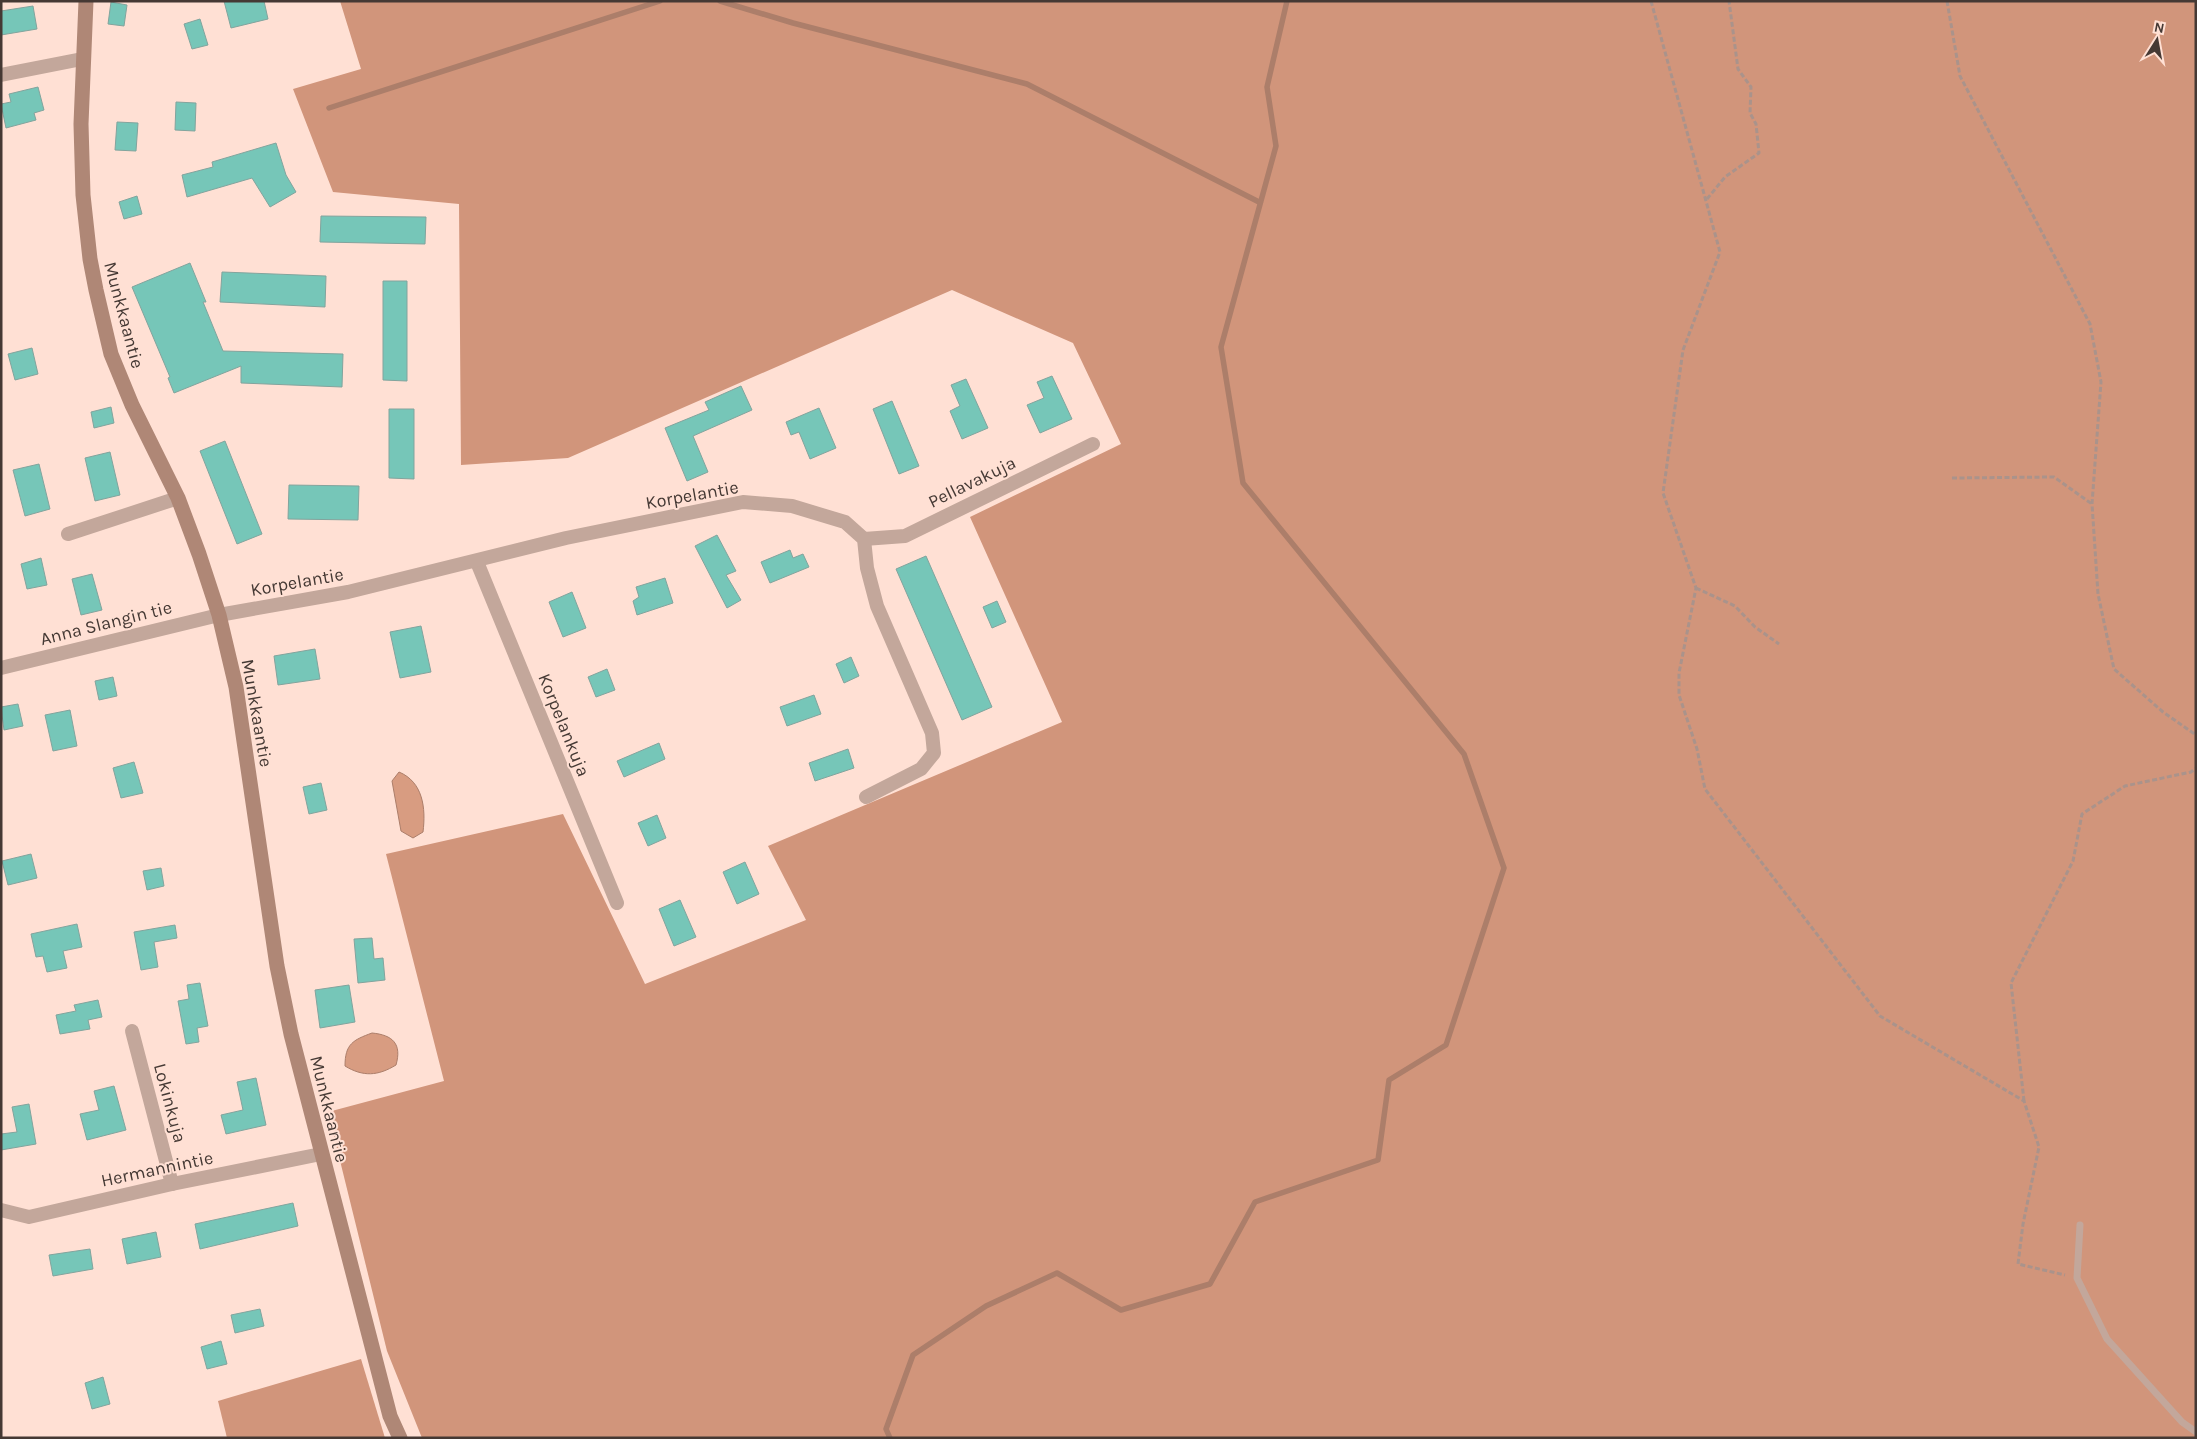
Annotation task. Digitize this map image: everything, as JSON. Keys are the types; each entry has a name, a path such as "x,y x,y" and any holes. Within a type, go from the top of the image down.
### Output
{"street":[{"name":"Munkkaantie","path":"86,1 82,59 83,195 90,258 96,290 111,354 132,405 178,498 219,615 236,687 277,966 291,1034 390,1416 400,1438"},
{"path":"1,75 82,59"},
{"name":"Pellavakuja","path":"864,539 905,536 1093,444"},
{"path":"68,534 178,498"},
{"name":"Korpelantie","path":"219,615 348,592 477,562 566,538 743,502 792,506 845,522 864,539"},
{"path":"864,539 868,568 877,606 932,733 934,753 921,769 866,796"},
{"name":"Korpelankuja","path":"477,562 617,903"},
{"name":"Anna Slangin tie","path":"1,668 219,615"},
{"name":"Lokinkuja","path":"132,1031 172,1184"},
{"name":"Hermannintie","path":"1,1210 29,1217 172,1184 321,1154"}],"lane":[{"path":"2080,1225 2077,1278 2107,1339 2182,1422 2196,1432"}],"path":[{"path":"1651,1 1720,252 1683,350 1663,493 1696,588 1680,673 1679,695 1697,749 1705,789 1880,1016 2024,1101"},
{"path":"1707,200 1725,177 1759,153 1756,124 1750,113 1750,87 1738,69 1729,1"},
{"path":"1947,1 1960,76 2090,324 2101,382 2092,504 2098,594 2114,669 2164,712 2196,735"},
{"path":"1952,478 2054,477 2092,504"},
{"path":"1696,588 1735,606 1755,627 1779,644"},
{"path":"2077,1278 2018,1264 2023,1224 2039,1147 2024,1101 2011,983 2073,861 2082,814 2125,786 2191,772 2196,768"}],"shaded area":[{"path":"340,1 2196,1 2196,1438 422,1438 387,1351 328,1112 444,1081 386,854 563,814 645,984 806,920 768,846 1062,722 970,517 1121,444 1073,343 952,290 568,458 461,465 459,204 333,192 293,89 361,69"},
{"path":"399,772 413,782 418,789 423,805 423,832 413,838 401,831 392,781"},
{"path":"372,1033 390,1038 397,1046 398,1058 396,1065 370,1074 358,1072 345,1066 345,1059 351,1044"},
{"path":"361,1359 385,1438 227,1438 218,1401"}],"building":[{"path":"224,1 264,1 268,19 231,28"},
{"path":"111,2 127,5 124,26 108,24"},
{"path":"33,6 37,29 1,35 1,11"},
{"path":"200,19 208,45 192,49 184,24"},
{"path":"38,87 44,110 34,113 36,120 6,128 1,104 11,102 9,94"},
{"path":"176,102 196,103 195,131 175,130"},
{"path":"117,122 138,123 136,151 115,150"},
{"path":"276,143 286,175 296,192 270,207 252,178 187,197 182,175 213,167 212,162"},
{"path":"137,196 142,214 124,219 119,202"},
{"path":"321,216 426,217 425,244 320,242"},
{"path":"190,263 206,302 203,302 223,351 343,354 342,387 241,383 241,366 174,393 168,378 170,377 132,287"},
{"path":"222,272 326,276 325,307 220,302"},
{"path":"383,281 407,281 407,381 383,380"},
{"path":"32,348 38,374 15,380 8,354"},
{"path":"1052,376 1072,419 1040,433 1027,405 1044,398 1037,382"},
{"path":"966,379 988,428 962,439 950,411 960,406 951,385"},
{"path":"741,386 752,410 693,436 708,472 687,481 665,428 709,410 705,402"},
{"path":"892,401 919,466 899,474 873,409"},
{"path":"111,407 114,423 94,428 91,412"},
{"path":"819,408 836,448 810,459 799,432 791,435 786,422"},
{"path":"389,409 414,409 414,479 389,478"},
{"path":"225,441 262,534 237,544 200,451"},
{"path":"110,452 120,495 95,501 85,458"},
{"path":"39,464 50,509 25,516 13,470"},
{"path":"289,485 359,486 358,520 288,519"},
{"path":"717,535 736,571 726,575 741,600 727,608 695,546"},
{"path":"790,550 793,558 803,554 809,567 770,583 761,562"},
{"path":"926,556 992,707 962,720 896,569"},
{"path":"41,558 47,585 27,589 21,564"},
{"path":"92,574 102,610 81,615 72,579"},
{"path":"665,578 673,603 637,615 633,601 639,597 636,587"},
{"path":"572,592 586,628 563,637 549,602"},
{"path":"997,601 1006,622 992,628 983,607"},
{"path":"421,626 431,672 400,678 390,632"},
{"path":"315,649 320,679 278,685 274,656"},
{"path":"851,657 859,676 844,683 836,664"},
{"path":"607,669 615,690 596,697 588,677"},
{"path":"113,677 117,696 99,700 95,681"},
{"path":"814,695 821,714 787,726 780,707"},
{"path":"18,704 23,726 4,730 1,707"},
{"path":"70,710 77,746 53,751 45,715"},
{"path":"659,743 665,759 624,777 617,761"},
{"path":"848,749 854,768 815,781 809,763"},
{"path":"134,762 143,793 121,798 113,768"},
{"path":"321,783 327,810 309,814 303,787"},
{"path":"657,815 666,838 648,846 638,823"},
{"path":"31,854 37,878 8,885 2,861"},
{"path":"745,862 759,894 737,904 723,872"},
{"path":"161,868 164,886 147,890 143,871"},
{"path":"680,900 696,937 674,946 659,909"},
{"path":"77,924 82,947 63,951 67,968 47,972 43,956 36,957 31,934"},
{"path":"175,925 177,938 154,942 158,967 141,970 134,932"},
{"path":"372,938 374,959 383,958 385,980 358,983 354,939"},
{"path":"200,983 208,1026 197,1028 199,1042 186,1044 178,1001 189,999 187,985"},
{"path":"349,985 355,1022 320,1028 315,990"},
{"path":"98,1000 102,1017 88,1020 90,1029 60,1034 56,1015 76,1011 74,1005"},
{"path":"256,1078 266,1125 226,1134 221,1115 243,1110 237,1082"},
{"path":"114,1086 126,1130 87,1140 80,1114 99,1110 94,1091"},
{"path":"29,1104 36,1144 1,1150 1,1134 17,1132 12,1107"},
{"path":"293,1203 298,1226 200,1249 195,1224"},
{"path":"156,1232 161,1257 127,1264 122,1239"},
{"path":"90,1249 93,1269 53,1276 49,1255"},
{"path":"260,1309 264,1326 235,1333 231,1315"},
{"path":"221,1341 227,1364 207,1369 201,1347"},
{"path":"103,1377 110,1404 92,1409 85,1383"}],"waterway":[{"path":"329,108 660,1"},
{"path":"720,1 793,23 1027,84 1259,202"},
{"path":"890,1438 886,1429 913,1355 986,1306 1057,1273 1121,1310 1210,1284 1255,1202 1378,1160 1389,1080 1446,1045 1504,868 1464,754 1243,483 1221,347 1276,146 1267,87 1287,1"}]}
